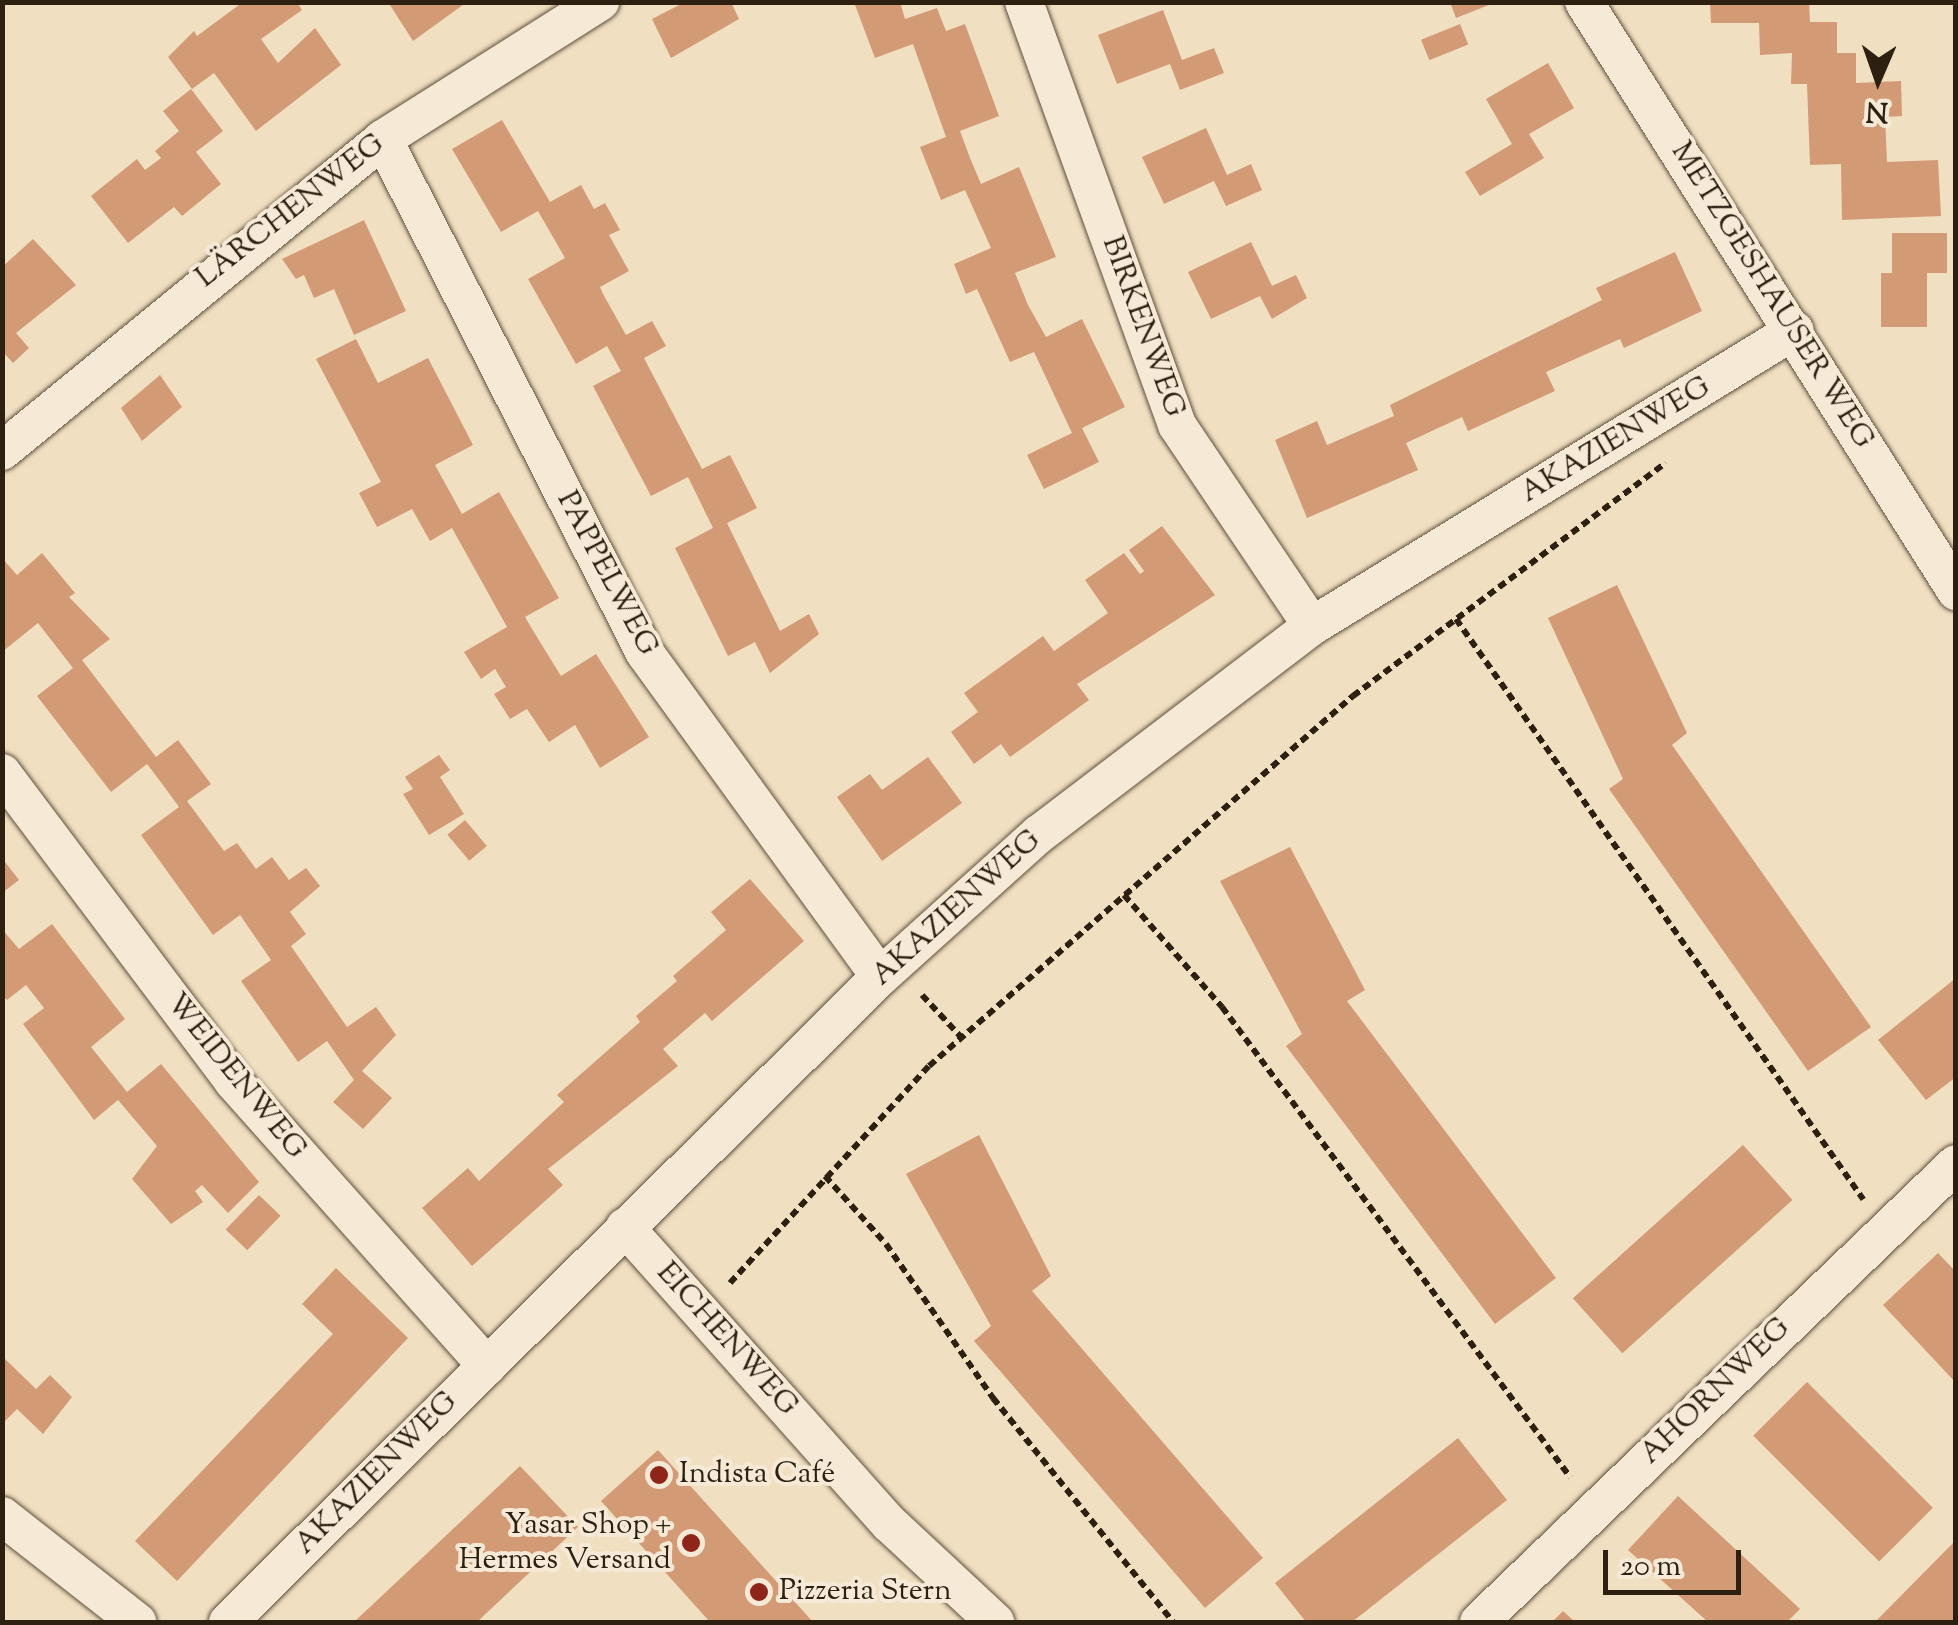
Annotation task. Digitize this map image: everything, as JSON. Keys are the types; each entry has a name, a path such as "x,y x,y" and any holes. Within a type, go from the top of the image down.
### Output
{"street":[{"name":"LÄRCHENWEG","path":"2,451 383,139 600,2"},
{"name":"BIRKENWEG","path":"1024,2 1177,425 1312,626"},
{"name":"METZGESHAUSER WEG","path":"1584,2 1795,330 1956,591"},
{"name":"PAPPELWEG","path":"383,139 646,653 887,971"},
{"name":"AKAZIENWEG","path":"228,1622 887,971 1039,834 1312,626 1795,330"},
{"name":"WEIDENWEG","path":"2,773 233,1081 487,1366"},
{"name":"AHORNWEG","path":"1479,1622 1884,1228 1956,1164"},
{"name":"EICHENWEG","path":"626,1227 890,1524 995,1622"},
{"path":"2,1516 138,1622"}],"path":[{"path":"702,1314 825,1176 962,1038 1353,696 1678,454"},
{"path":"1456,619 1884,1228"},
{"path":"1124,896 1222,1006 1594,1510"},
{"path":"887,971 962,1038"},
{"path":"825,1176 886,1244 993,1398 1173,1622"}],"building":[{"path":"243,2 297,2 302,10 261,39 278,63 315,28 341,65 256,131 214,73 192,89 168,57 194,31 197,36"},
{"path":"388,2 467,2 413,41"},
{"path":"685,2 731,2 739,19 671,58 652,19"},
{"path":"900,2 905,19 937,8 946,31 965,24 999,116 960,131 970,158 981,184 1019,167 1056,257 1015,273 1028,305 1046,337 1082,319 1125,407 1082,428 1099,462 1044,489 1027,455 1072,433 1034,352 1010,362 977,289 966,294 954,264 991,248 965,190 941,200 920,147 946,137 913,44 875,58 855,5"},
{"path":"1450,2 1494,2 1494,3 1456,18"},
{"path":"1710,2 1809,2 1810,22 1837,22 1837,53 1856,53 1856,83 1901,81 1902,116 1885,117 1887,162 1938,160 1941,216 1842,220 1841,164 1810,165 1807,84 1791,84 1792,53 1760,55 1759,23 1711,23"},
{"path":"1163,10 1182,60 1214,48 1224,73 1180,90 1170,64 1117,84 1098,35"},
{"path":"1460,24 1468,44 1429,60 1421,40"},
{"path":"1548,63 1574,108 1529,134 1544,158 1480,196 1465,172 1512,144 1486,99"},
{"path":"191,89 223,131 196,152 221,184 182,216 174,207 128,243 91,196 137,159 145,170 161,158 155,151 179,131 163,111"},
{"path":"502,120 550,202 581,185 594,209 605,203 620,230 609,235 629,271 600,287 603,294 626,335 652,321 666,346 644,358 702,469 730,455 757,508 727,523 780,631 809,614 819,634 770,673 755,642 728,656 675,548 713,528 688,477 651,496 593,386 621,371 607,346 576,364 528,279 565,258 538,211 501,232 452,149"},
{"path":"1206,128 1227,175 1251,164 1262,190 1226,206 1214,181 1164,204 1142,157"},
{"path":"364,220 406,311 354,335 334,289 314,298 304,275 296,279 282,259"},
{"path":"1892,233 1947,233 1947,273 1927,273 1927,327 1881,327 1881,273 1892,273"},
{"path":"33,239 76,285 16,333 29,348 13,363 2,351 2,267"},
{"path":"1251,242 1272,286 1296,275 1307,298 1272,319 1260,296 1211,319 1188,272"},
{"path":"1675,252 1702,311 1624,348 1620,339 1546,372 1555,391 1468,431 1462,417 1406,443 1418,470 1307,518 1275,440 1317,421 1327,445 1394,416 1390,405 1602,300 1596,288"},
{"path":"356,339 378,383 428,358 473,445 435,465 462,514 499,492 559,598 525,617 540,642 561,676 596,654 649,737 600,768 575,725 549,742 527,709 510,719 494,694 506,687 495,669 481,679 464,652 507,627 452,528 430,541 412,509 377,527 359,493 381,482 316,359"},
{"path":"160,375 182,407 142,441 121,408"},
{"path":"1162,526 1215,595 1077,684 1089,700 1010,757 1001,744 974,764 951,732 978,712 964,693 1043,636 1054,651 1108,613 1085,580 1124,553 1140,574 1144,571 1129,550"},
{"path":"42,553 75,593 69,597 110,639 82,660 156,757 178,740 211,784 187,801 224,851 237,843 256,869 272,857 289,880 306,868 320,886 290,912 306,934 291,946 347,1027 376,1007 396,1035 362,1071 392,1098 363,1129 333,1102 354,1080 327,1041 298,1062 241,981 271,960 240,915 213,935 141,835 179,807 163,785 147,764 111,792 37,696 73,668 38,623 2,652 2,558 17,575"},
{"path":"1617,585 1687,733 1672,745 1871,1027 1808,1071 1609,789 1623,779 1548,618"},
{"path":"439,755 450,770 440,777 464,814 429,835 403,794 413,789 405,777"},
{"path":"928,757 962,803 882,861 837,797 870,774 882,790"},
{"path":"465,820 487,846 469,861 447,835"},
{"path":"1290,847 1365,990 1347,1001 1556,1278 1495,1324 1286,1046 1302,1034 1220,881"},
{"path":"2,858 19,880 2,893"},
{"path":"750,879 804,941 712,1021 705,1013 663,1049 678,1066 548,1169 563,1185 472,1266 422,1208 468,1168 479,1181 564,1102 557,1095 640,1022 636,1016 677,981 673,976 726,930 711,912"},
{"path":"52,924 125,1019 91,1047 127,1092 161,1064 259,1182 228,1213 202,1185 195,1191 203,1202 171,1224 132,1179 157,1146 118,1100 94,1120 23,1024 44,1008 26,985 7,1000 2,995 2,929 19,949"},
{"path":"1956,978 1956,1077 1926,1100 1878,1040"},
{"path":"979,1135 1051,1276 1032,1291 1263,1558 1205,1608 974,1341 991,1326 906,1174"},
{"path":"1743,1145 1793,1200 1622,1353 1573,1298"},
{"path":"259,1195 281,1216 247,1250 226,1230"},
{"path":"1938,1253 1956,1272 1956,1383 1883,1305"},
{"path":"336,1268 408,1338 177,1581 135,1541 333,1334 302,1304"},
{"path":"2,1356 36,1389 50,1375 72,1397 43,1434 17,1409 2,1424"},
{"path":"1807,1382 1933,1508 1879,1562 1753,1436"},
{"path":"1458,1438 1507,1500 1352,1622 1306,1622 1275,1583"},
{"path":"658,1450 813,1622 710,1622 601,1501"},
{"path":"520,1466 578,1527 477,1622 354,1622"},
{"path":"1678,1496 1800,1609 1787,1622 1708,1622 1628,1550"},
{"path":"1956,1540 1956,1622 1875,1622"},
{"path":"1563,1611 1575,1622 1552,1622"}],"place":[{"name":"Indista Café","path":"659,1475"},
{"name":"Yasar Shop + Hermes Versand","path":"691,1543"},
{"name":"Pizzeria Stern","path":"759,1592"}]}
